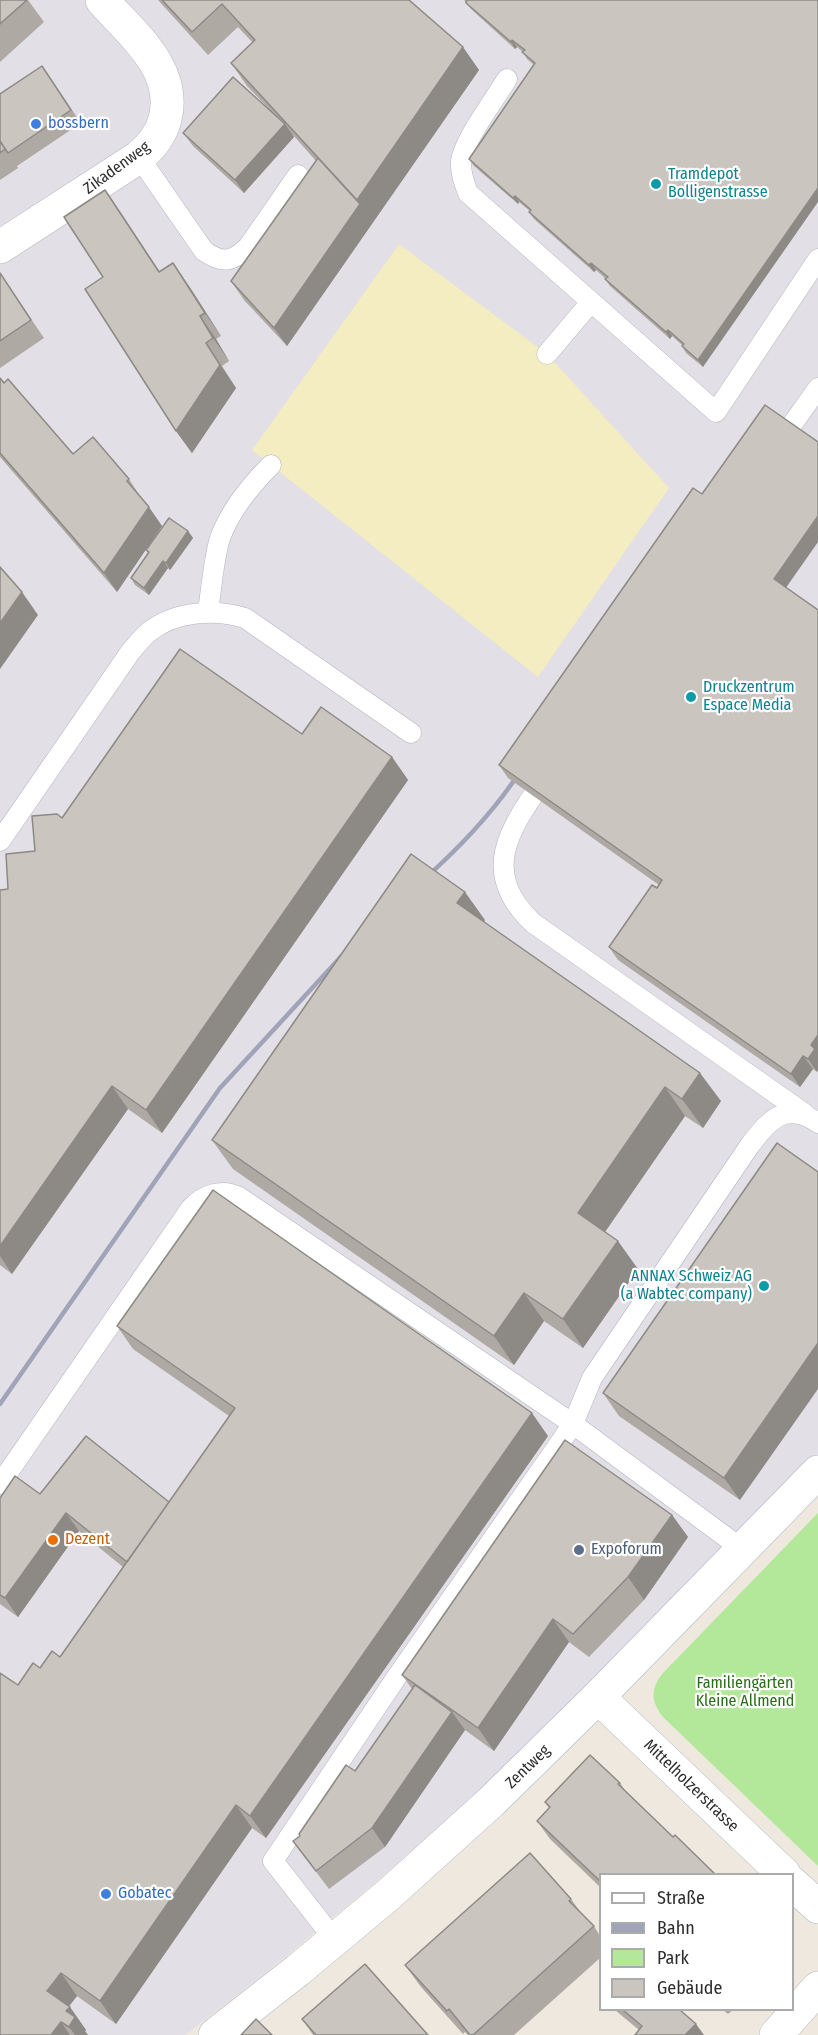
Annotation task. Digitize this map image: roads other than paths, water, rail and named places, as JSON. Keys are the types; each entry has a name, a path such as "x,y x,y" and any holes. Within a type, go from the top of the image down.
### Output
{"street":[{"name":"Zikadenweg","path":"0,247 139,157 152,144 163,126 168,100 165,83 154,60 102,0"},
{"name":"Zentweg","path":"215,2035 298,1970 455,1836 598,1697 818,1472"},
{"name":"Mittelholzerstrasse","path":"598,1697 782,1873"},
{"path":"794,1885 818,1907"},
{"path":"776,2035 818,1988"}],"lane":[{"path":"507,79 465,148 461,161 462,177 468,193 716,412 818,259"},
{"path":"139,157 204,251 214,258 226,261 238,256 248,247 298,175"},
{"path":"547,354 591,302"},
{"path":"769,458 818,388"},
{"path":"208,612 220,539 234,511 271,465"},
{"path":"0,841 131,651 150,631 189,615 208,612 229,613 245,618 411,733"},
{"path":"560,758 516,822 508,839 504,868 507,885 517,906 537,926 813,1119"},
{"path":"334,1939 273,1861 396,1678 573,1424 592,1378 763,1128 775,1118 788,1113 798,1113 813,1119"},
{"path":"0,1484 191,1208 203,1197 225,1192 239,1197 573,1424 742,1549"}],"railway":[{"path":"422,881 493,809 513,782"},
{"path":"0,1404 220,1088 349,948"}],"place":[{"name":"bossbern","path":"36,124"},
{"name":"Tramdepot Bolligenstrasse","path":"656,184"},
{"name":"Druckzentrum Espace Media","path":"691,697"},
{"name":"ANNAX Schweiz AG (a Wabtec company)","path":"764,1286"},
{"name":"Dezent","path":"53,1540"},
{"name":"Expoforum","path":"579,1550"},
{"name":"Gobatec","path":"106,1894"}],"park label":[{"name":"Familiengärten Kleine Allmend","path":"745,1693"}]}
